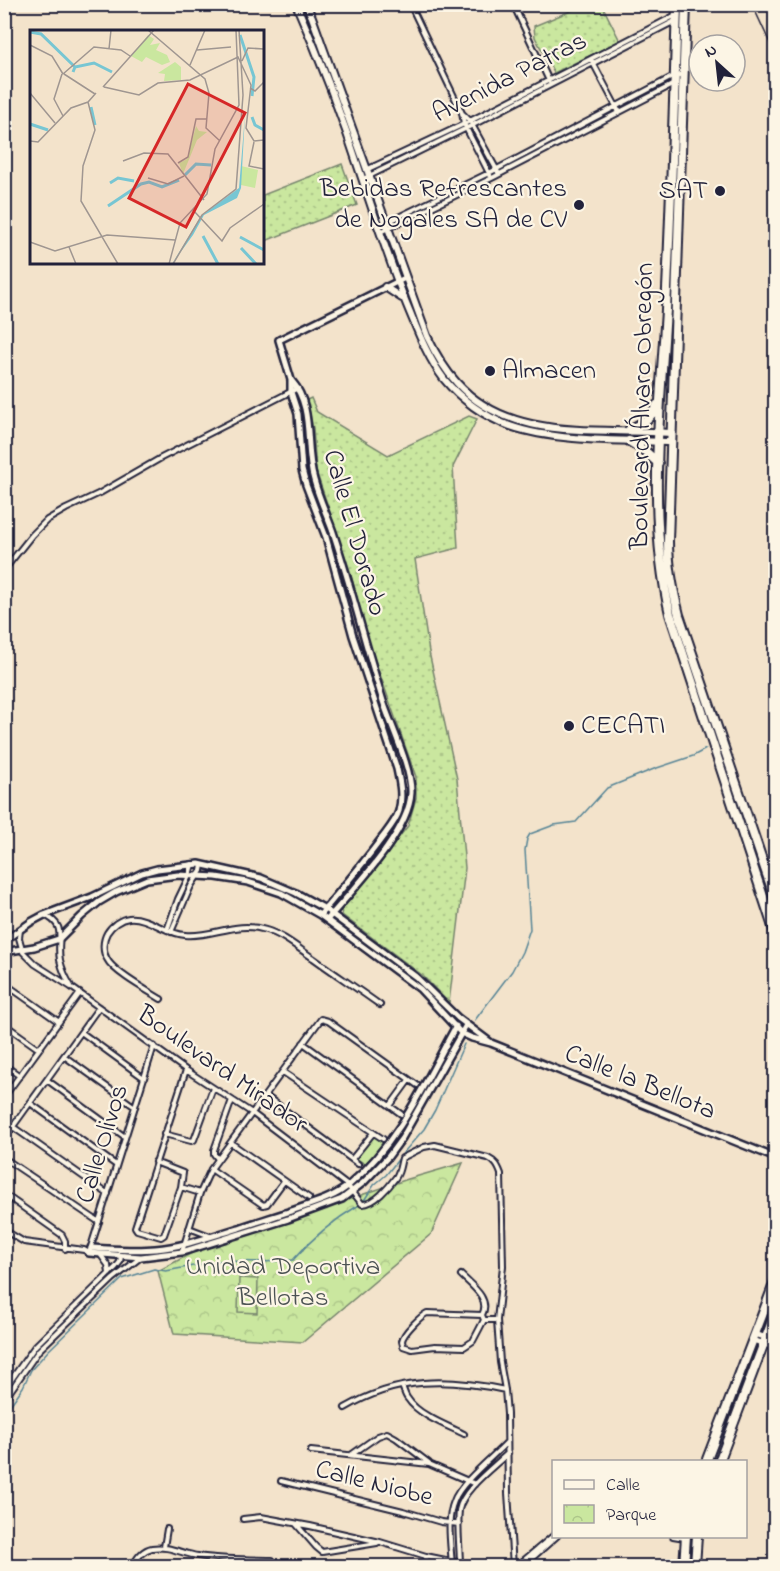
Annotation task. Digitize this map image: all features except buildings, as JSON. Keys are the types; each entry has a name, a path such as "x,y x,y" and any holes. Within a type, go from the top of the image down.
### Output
{"highway":[{"name":"Boulevard Álvaro Obregón","path":"677,4 666,311 659,398 661,562 670,614 776,936"},
{"name":"Boulevard Álvaro Obregón","path":"686,4 668,541 671,579 679,615 776,901"},
{"path":"680,198 671,170 682,147"},
{"path":"629,430 649,418 659,398"},
{"path":"628,441 645,451 658,463"},
{"path":"706,1460 776,1279"},
{"path":"719,1460 776,1311"},
{"path":"684,1566 685,1538"},
{"path":"695,1566 697,1538"}],"main road":[{"path":"296,4 366,172 427,336 436,355 457,383 480,402 502,415 530,425 671,433"},
{"path":"306,4 366,172 363,179 397,282 420,340 444,379 460,396 487,414 509,425 532,432 568,437 672,442"},
{"path":"385,287 405,300"}],"street":[{"path":"410,4 490,176"},
{"path":"513,4 550,83"},
{"name":"Avenida Patras","path":"366,172 593,64 676,17"},
{"name":"Avenida Patras","path":"550,83 591,59 676,17"},
{"path":"591,59 619,112"},
{"path":"378,230 619,112 685,74"},
{"path":"498,172 616,107 674,80 684,83"},
{"path":"462,113 471,123 498,172"},
{"path":"291,380 279,340 405,278"},
{"name":"Calle El Dorado","path":"291,380 298,388 306,411 308,448 314,481 334,534 375,676 410,778 411,792 409,807 399,830 327,920"},
{"name":"Calle El Dorado","path":"291,380 291,392 299,423 302,470 306,485 326,537 353,636 401,787 399,812 393,822 320,915"},
{"path":"4,570 47,520 161,458 298,388"},
{"path":"326,537 334,534"},
{"path":"169,931 192,864"},
{"name":"Calle la Bellota","path":"4,941 44,915 92,897 149,870 192,864 202,865 261,878 325,909 423,983 460,1020 491,1043"},
{"path":"169,931 191,886 201,872 202,865"},
{"path":"4,952 34,947 59,939 99,902 147,879 160,876 189,876 248,882 281,893 320,915 420,989 461,1033"},
{"path":"177,903 183,905"},
{"path":"44,915 54,919 58,925 60,962 71,987"},
{"path":"161,999 112,966 106,959 104,939 114,925 129,918 140,919 184,935 232,928 264,929 295,945 380,1005"},
{"path":"20,930 21,949"},
{"name":"Boulevard Mirador","path":"21,949 24,955 35,964 80,993 186,1070 252,1113 353,1191"},
{"path":"4,983 59,1022"},
{"path":"4,1097 80,993"},
{"path":"4,1139 99,1007"},
{"path":"182,1252 200,1193 211,1168 321,1019 325,1019 429,1092"},
{"path":"88,1250 100,1254 141,1257 182,1252 337,1194 348,1186 389,1143 460,1020"},
{"path":"4,1024 39,1049"},
{"path":"4,1230 24,1242 65,1249 153,1250 320,1208 342,1199 378,1168 396,1147 466,1025"},
{"path":"81,1032 144,1078"},
{"name":"Calle la Bellota","path":"461,1033 776,1158"},
{"path":"303,1044 412,1121"},
{"name":"Calle Olivos","path":"88,1250 99,1222 154,1046"},
{"path":"64,1056 135,1107"},
{"path":"4,1065 20,1076"},
{"path":"155,1162 183,1172 181,1187 161,1237 135,1227 155,1162 164,1134 186,1070"},
{"path":"283,1072 382,1139"},
{"path":"47,1080 125,1137"},
{"path":"390,1106 409,1080"},
{"path":"164,1134 194,1140 213,1088"},
{"path":"266,1096 358,1164"},
{"path":"218,1159 214,1150 232,1100"},
{"path":"30,1103 116,1165"},
{"path":"13,1127 108,1194"},
{"path":"352,1159 373,1133"},
{"path":"231,1143 309,1198"},
{"path":"389,1143 396,1147"},
{"path":"353,1191 362,1204 374,1202 396,1178 402,1158 429,1145 488,1158 499,1167 503,1266 497,1320 505,1390 508,1493 515,1566"},
{"path":"4,1158 99,1222"},
{"path":"211,1168 263,1204 267,1204 284,1181"},
{"path":"181,1187 200,1193"},
{"path":"4,1194 62,1235 65,1249"},
{"path":"315,1203 320,1208"},
{"path":"189,1228 211,1236"},
{"path":"5,1400 6,1390 45,1339 119,1264 122,1249"},
{"path":"100,1254 108,1265 109,1274"},
{"path":"45,1339 141,1257"},
{"path":"461,1275 484,1300 486,1308 483,1318 473,1341 464,1347 435,1346 412,1349 403,1346 404,1336 424,1314 430,1313 483,1318 497,1320"},
{"path":"754,1337 776,1348"},
{"path":"765,1341 776,1341"},
{"path":"345,1408 363,1398 402,1386 445,1382 474,1384 505,1390"},
{"path":"402,1386 408,1399 416,1407 464,1434"},
{"path":"350,1456 378,1436 387,1433 429,1464 475,1484"},
{"path":"452,1564 450,1523 456,1496 508,1442"},
{"path":"311,1451 429,1464"},
{"path":"243,1519 261,1517 296,1523 380,1542 460,1565 459,1509 462,1501 475,1484 508,1453"},
{"name":"Calle Niobe","path":"281,1481 459,1524"},
{"path":"296,1523 315,1547 322,1552 380,1542"},
{"path":"164,1547 166,1529"},
{"path":"515,1566 552,1538"},
{"path":"523,1566 553,1538"},
{"path":"133,1566 144,1552 164,1547 195,1556 272,1560"},
{"path":"426,1556 426,1566"}],"green space":[{"path":"585,5 602,5 620,41 554,73 535,37 534,26"},
{"path":"342,164 357,205 264,242 264,195"},
{"path":"311,398 317,412 388,455 469,416 477,419 453,467 458,548 415,559 429,652 457,779 465,868 449,1003 422,975 342,915 341,909 408,826 416,798 416,777 370,646 349,568 316,471 313,428 307,400"},
{"path":"374,1134 386,1142 365,1164 356,1158"},
{"name":"Unidad Deportiva Bellotas","path":"463,1163 431,1234 303,1342 174,1334 158,1271 209,1244"},
{"path":"239,1278 258,1279 257,1313 238,1312"}],"waterway":[{"path":"475,1020 512,971 530,929 525,850 530,834 554,825 576,822 607,788 706,749"},
{"path":"363,1202 374,1185 386,1175 424,1129 435,1110 464,1044"},
{"path":"4,1414 23,1387 31,1370 122,1279 154,1269 166,1271 220,1261 293,1260 324,1230 359,1205"}],"railway":[{"path":"752,4 776,56"}],"place":[{"name":"SAT","path":"720,191"},
{"name":"Bebidas Refrescantes de Nogales SA de CV","path":"579,205"},
{"name":"Almacen","path":"490,371"},
{"name":"CECATI","path":"569,726"}]}
